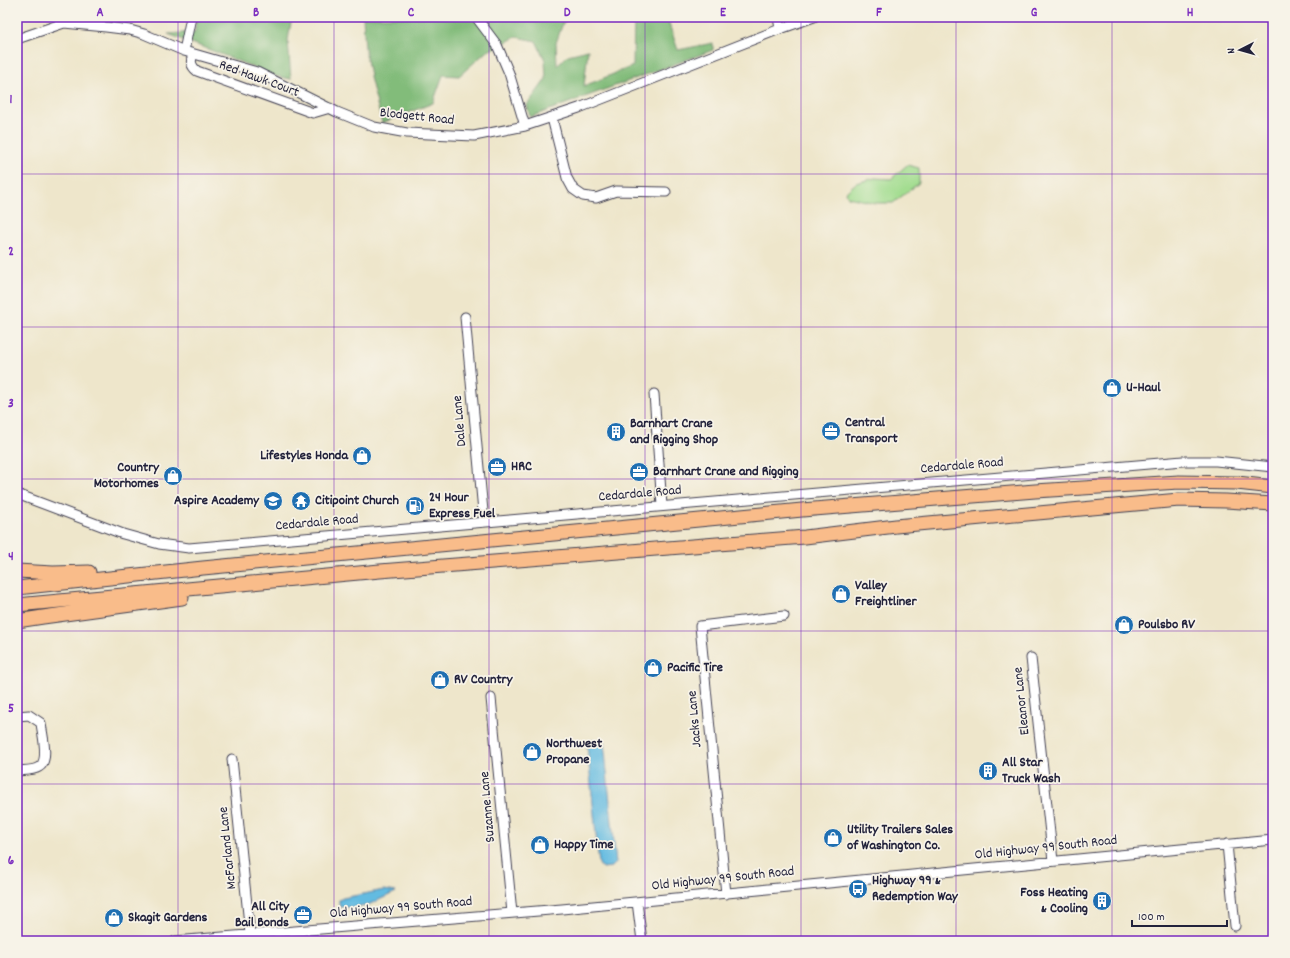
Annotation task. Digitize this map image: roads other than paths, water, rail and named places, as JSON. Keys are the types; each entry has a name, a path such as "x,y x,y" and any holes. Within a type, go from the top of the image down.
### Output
{"highway":[{"path":"17,588 203,568 802,510 1035,491 1186,482 1237,483 1273,487"},
{"path":"17,605 380,571 805,537 896,526 1179,500 1273,504"},
{"path":"17,571 53,573 203,568"},
{"path":"17,621 180,599 316,583 380,571"}],"street":[{"path":"188,53 191,17"},
{"path":"476,17 497,45 506,66 525,126"},
{"path":"778,17 780,29"},
{"name":"Blodgett Road","path":"17,39 64,23 106,27 144,34 188,53 257,72 330,108 374,127 407,133 474,136 525,126 552,118 814,17"},
{"name":"Red Hawk Court","path":"188,53 192,66 197,72 313,113 330,108"},
{"path":"552,118 567,178 573,189 578,193 583,196 596,198 616,191 666,192"},
{"name":"Dale Lane","path":"465,317 484,522"},
{"path":"654,394 662,506"},
{"name":"Cedardale Road","path":"17,494 123,534 159,544 189,548 1183,461 1216,461 1273,467"},
{"name":"Jacks Lane","path":"726,894 700,626 784,616"},
{"name":"Eleanor Lane","path":"1031,658 1053,861"},
{"name":"Suzanne Lane","path":"491,698 512,913"},
{"path":"17,716 29,715 41,723 45,755 44,762 40,767 17,771"},
{"name":"McFarland Lane","path":"232,759 250,934"},
{"name":"Old Highway 99 South Road","path":"175,941 726,894 1273,840"},
{"path":"1227,844 1235,926"},
{"path":"638,902 642,941"}],"water":[{"path":"600,739 604,742 616,863 612,867 602,868 599,864 587,745 589,741"},
{"path":"384,890 396,892 370,904 355,907 340,907 339,900 343,898"}],"place":[{"name":"U-Haul","path":"1112,388"},
{"name":"Central Transport","path":"831,431"},
{"name":"Barnhart Crane and Rigging Shop","path":"616,432"},
{"name":"Lifestyles Honda","path":"362,456"},
{"name":"HRC","path":"497,467"},
{"name":"Barnhart Crane and Rigging","path":"639,472"},
{"name":"Country Motorhomes","path":"173,476"},
{"name":"Aspire Academy","path":"273,501"},
{"name":"Citipoint Church","path":"301,501"},
{"name":"24 Hour Express Fuel","path":"415,506"},
{"name":"Valley Freightliner","path":"841,594"},
{"name":"Poulsbo RV","path":"1124,625"},
{"name":"Pacific Tire","path":"653,668"},
{"name":"RV Country","path":"440,680"},
{"name":"Northwest Propane","path":"532,752"},
{"name":"All Star Truck Wash","path":"988,771"},
{"name":"Utility Trailers Sales of Washington Co.","path":"833,838"},
{"name":"Happy Time","path":"540,845"},
{"name":"Highway 99 & Redemption Way","path":"858,889"},
{"name":"Foss Heating & Cooling","path":"1102,901"},
{"name":"All City Bail Bonds","path":"303,915"},
{"name":"Skagit Gardens","path":"114,918"}]}
